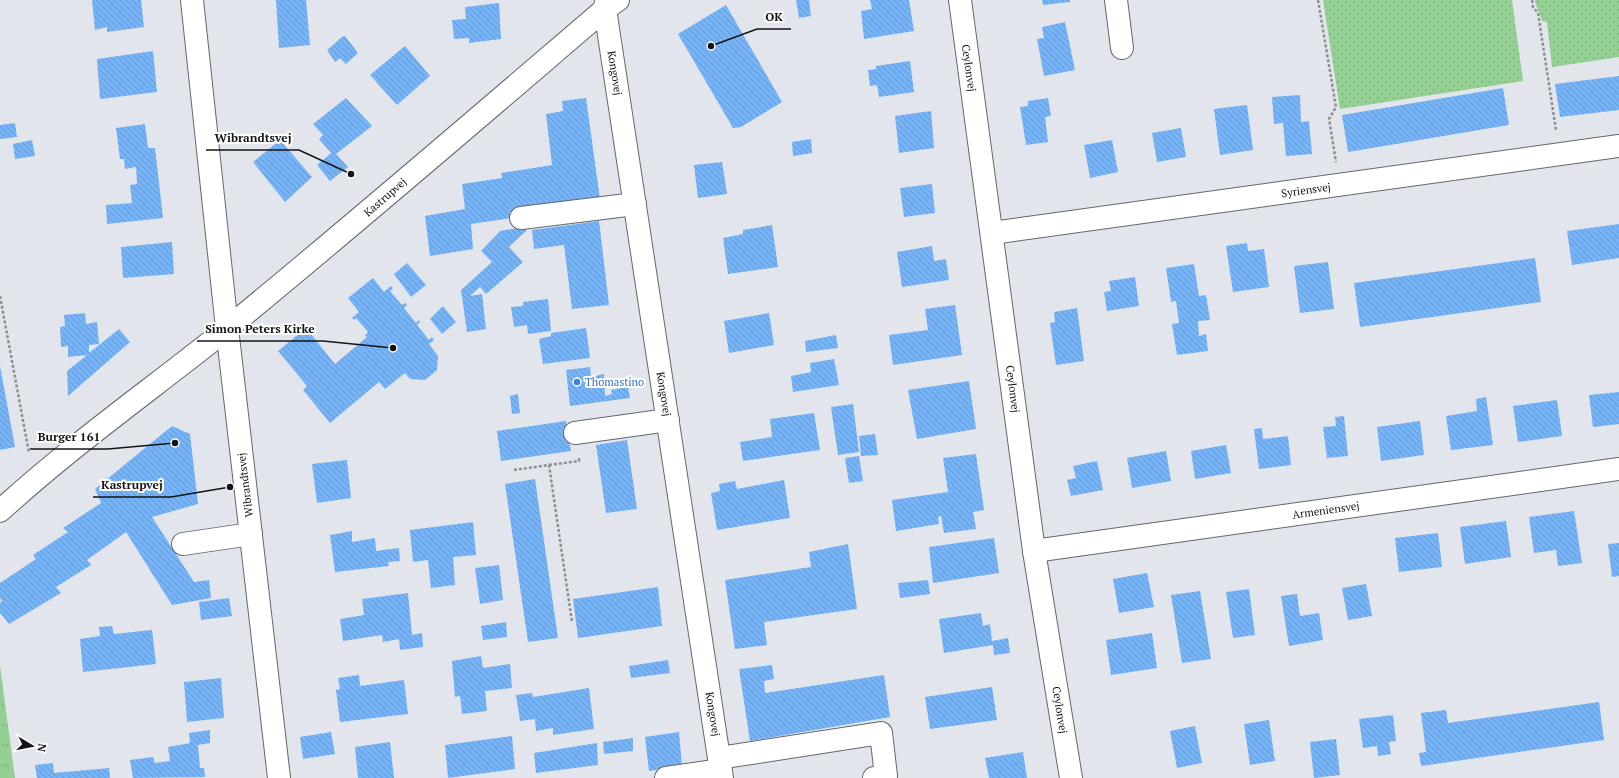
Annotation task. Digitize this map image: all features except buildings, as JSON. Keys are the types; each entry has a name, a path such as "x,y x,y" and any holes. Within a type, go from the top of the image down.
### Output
{"street":[{"name":"Wibrandtsvej","path":"192,0 227,328 279,778"},
{"name":"Ceylonvej","path":"960,0 1034,551 1071,778"},
{"path":"1116,0 1122,48"},
{"name":"Kastrupvej","path":"0,511 34,480 227,328 347,229 610,3"},
{"name":"Kongovej","path":"610,3 635,204 721,769"},
{"name":"Syriensvej","path":"992,233 1619,146"},
{"path":"521,218 635,204"},
{"path":"575,433 668,420"},
{"name":"Armeniensvej","path":"1034,551 1619,469"},
{"path":"183,544 251,534"},
{"path":"666,778 721,769 880,734 886,776 874,778"}],"path":[{"path":"1318,0 1336,107 1329,119 1340,185"},
{"path":"1532,0 1533,6 1538,13 1559,154"},
{"path":"0,296 34,480"},
{"path":"514,470 549,465 572,622"}],"green space":[{"path":"1323,0 1512,0 1523,81 1340,109"},
{"path":"1535,0 1619,0 1619,57 1552,67 1547,22 1542,21"},
{"path":"0,666 15,778 0,778"}],"place":[{"name":"OK","path":"711,46"},
{"name":"Wibrandtsvej","path":"351,174"},
{"name":"Simon Peters Kirke","path":"393,348"},
{"name":"Thomastino","path":"577,382"},
{"name":"Burger 161","path":"175,443"},
{"name":"Kastrupvej","path":"230,487"}]}
